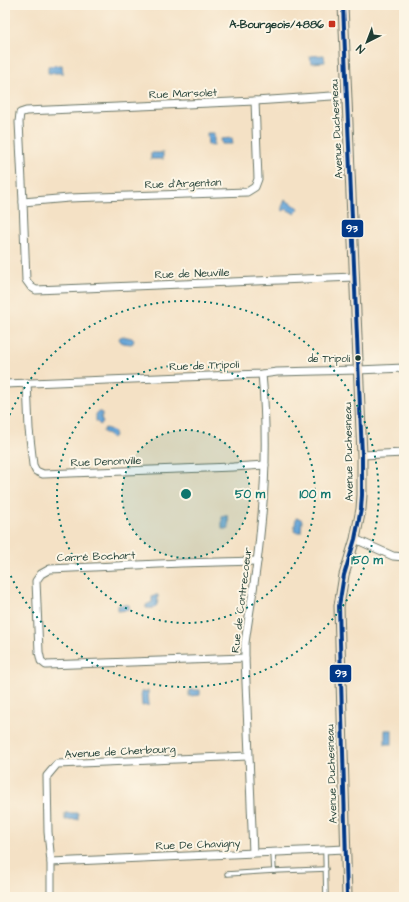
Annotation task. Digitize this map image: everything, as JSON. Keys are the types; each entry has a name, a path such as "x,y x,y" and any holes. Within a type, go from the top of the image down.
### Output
{"street":[{"name":"Avenue Duchesneau","path":"343,5 362,455 361,509 355,539 344,575 339,606 347,897"},
{"name":"Rue Marsolet","path":"23,202 19,122 20,113 26,110 255,101 347,95"},
{"name":"Rue d'Argentan","path":"23,202 69,198 247,192 255,187 258,179 255,101"},
{"name":"Rue de Neuville","path":"23,202 26,280 30,287 36,290 354,277"},
{"name":"Rue de Tripoli","path":"5,384 262,374 293,371 404,368"},
{"name":"Rue de Contrecoeur","path":"253,853 248,756 245,643 260,535 265,465 265,428 262,374"},
{"name":"Rue Denonville","path":"27,383 29,429 33,465 36,471 43,474 265,465"},
{"path":"362,455 404,453"},
{"path":"355,539 392,556 404,557"},
{"name":"Carré Bochart","path":"245,658 46,665 41,660 39,652 36,581 41,574 50,569 257,561"},
{"name":"Avenue de Cherbourg","path":"51,897 47,776 57,764 248,756"},
{"name":"Rue De Chavigny","path":"51,862 346,849"}],"lane":[{"path":"326,850 326,897"},
{"path":"273,853 274,871"},
{"path":"227,874 326,869"}],"water":[{"path":"324,55 325,62 311,63 310,56"},
{"path":"62,65 63,73 48,73 48,66"},
{"path":"207,133 214,133 214,145 208,145"},
{"path":"232,138 233,144 222,144 221,139"},
{"path":"151,153 163,153 163,159 151,159"},
{"path":"285,200 299,208 295,214 286,209 284,211 282,210"},
{"path":"123,336 132,338 134,340 133,343 122,343 119,339"},
{"path":"98,412 102,413 101,417 103,423 100,425 96,421 96,414"},
{"path":"105,428 112,430 115,436 112,438 103,432"},
{"path":"222,516 228,516 229,529 222,529"},
{"path":"296,518 302,520 301,532 294,531"},
{"path":"158,595 158,602 156,606 153,608 146,608 146,605 152,602 152,597"},
{"path":"118,605 129,605 129,610 118,611"},
{"path":"189,690 200,690 200,695 189,696"},
{"path":"148,691 149,705 142,706 141,692"},
{"path":"385,730 392,730 392,744 385,744"},
{"path":"65,813 78,813 78,819 65,820"}],"transit line":[{"name":"93","path":"343,5 362,455 361,509 355,539 344,575 339,606 347,897"}],"place":[{"name":"A-Bourgeois/4886","path":"332,24"},
{"name":"de Tripoli","path":"358,358"}]}
